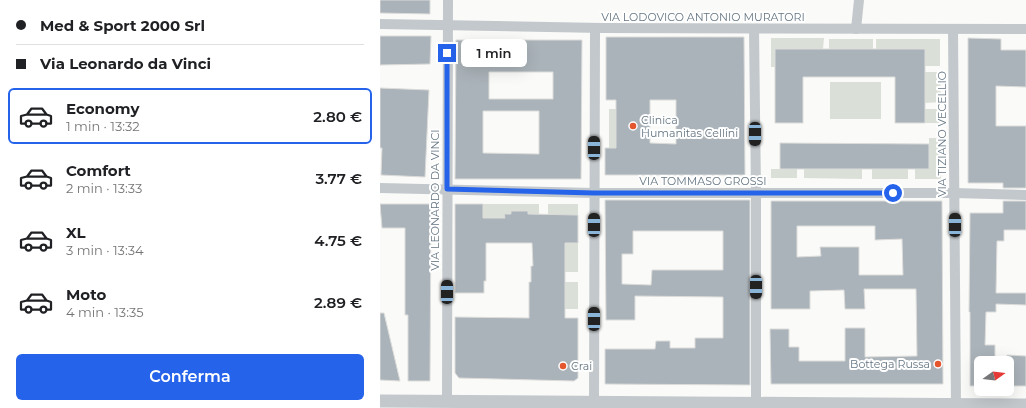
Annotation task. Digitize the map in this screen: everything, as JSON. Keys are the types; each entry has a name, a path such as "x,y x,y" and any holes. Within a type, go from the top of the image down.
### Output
{"street":[{"name":"VIA LEONARDO DA VINCI","path":"447,401 448,0"},
{"path":"856,29 859,0"},
{"name":"VIA LODOVICO ANTONIO MURATORI","path":"380,24 594,28 1026,29"},
{"path":"594,28 594,405"},
{"path":"754,29 756,405"},
{"name":"VIA TIZIANO VECELLIO","path":"953,29 956,406"},
{"name":"VIA TOMMASO GROSSI","path":"380,188 594,193 954,193 1026,195"},
{"path":"380,401 447,401 594,405 1026,405"}],"shaded area":[{"path":"771,38 824,38 823,49 775,49 775,67 771,67"},
{"path":"829,39 873,39 873,49 829,49"},
{"path":"876,39 940,39 940,66 925,66 876,49"},
{"path":"925,72 940,72 941,102 925,103"},
{"path":"830,82 881,82 881,119 830,119"},
{"path":"609,109 616,109 616,148 609,148"},
{"path":"925,109 941,109 941,123 925,123"},
{"path":"929,138 941,138 941,179 915,179 915,169 929,169"},
{"path":"771,169 797,169 797,178 771,178"},
{"path":"804,169 862,169 862,179 804,178"},
{"path":"872,169 908,169 908,179 872,179"},
{"path":"483,204 539,204 539,214 528,214 528,211 512,211 511,214 505,214 505,218 483,218"},
{"path":"548,204 578,204 578,215 548,215"},
{"path":"565,243 578,243 578,272 565,272"},
{"path":"565,282 578,282 578,309 565,309"}],"building":[{"path":"380,0 430,0 430,14 380,13"},
{"path":"380,36 431,36 430,64 380,65"},
{"path":"606,37 744,37 745,175 605,175 605,148 616,148 616,100 606,100","holes":["650,100 676,100 676,144 650,143"]},
{"path":"968,38 1001,39 1001,50 1026,50 1026,87 996,86 996,126 1026,126 1026,188 1003,188 1003,183 968,183"},
{"path":"456,40 582,40 581,179 455,179","holes":["489,72 553,72 553,99 489,99","483,111 539,111 539,154 483,153"]},
{"path":"775,49 925,49 925,123 895,123 895,77 803,77 803,123 775,123"},
{"path":"380,88 429,90 425,177 381,175 382,148 380,148"},
{"path":"780,143 929,144 929,169 780,169"},
{"path":"605,200 750,200 750,385 605,384 605,349 655,349 656,341 670,341 670,348 695,348 695,338 723,338 723,297 635,296 635,320 606,320","holes":["633,231 723,231 723,270 652,270 651,285 622,284 622,254 633,254"]},
{"path":"771,201 942,201 943,384 771,384 770,329 789,329 789,347 799,347 799,361 845,361 845,328 865,328 865,357 917,356 916,289 864,289 865,309 845,309 844,290 810,291 810,309 771,309","holes":["797,226 875,226 875,240 902,239 903,275 859,275 859,247 820,247 821,256 797,257"]},
{"path":"1003,201 1026,201 1026,230 1004,230 1004,241 997,241 996,293 1026,293 1026,305 996,304 996,312 986,312 985,345 995,345 995,356 974,356 974,386 970,386 970,213 1003,213"},
{"path":"380,204 431,204 430,381 408,381 408,315 405,315 405,228 382,228"},
{"path":"455,204 483,204 483,218 505,218 504,214 511,214 511,211 528,211 528,214 578,215 578,243 565,243 565,318 578,318 578,378 574,381 459,378 455,373 455,317 529,318 529,282 531,282 531,266 533,266 532,243 486,243 486,281 484,281 484,293 455,293"},
{"path":"380,313 384,313 400,381 380,380"},
{"path":"1007,355 1026,356 1026,386 1014,386 1014,356"}],"place":[{"name":"Clinica Humanitas Cellini","path":"633,126"},
{"name":"Bottega Russa","path":"938,364"},
{"name":"Crai","path":"563,366"}],"route":[{"path":"447,53 447,189 594,193 893,193"}]}
